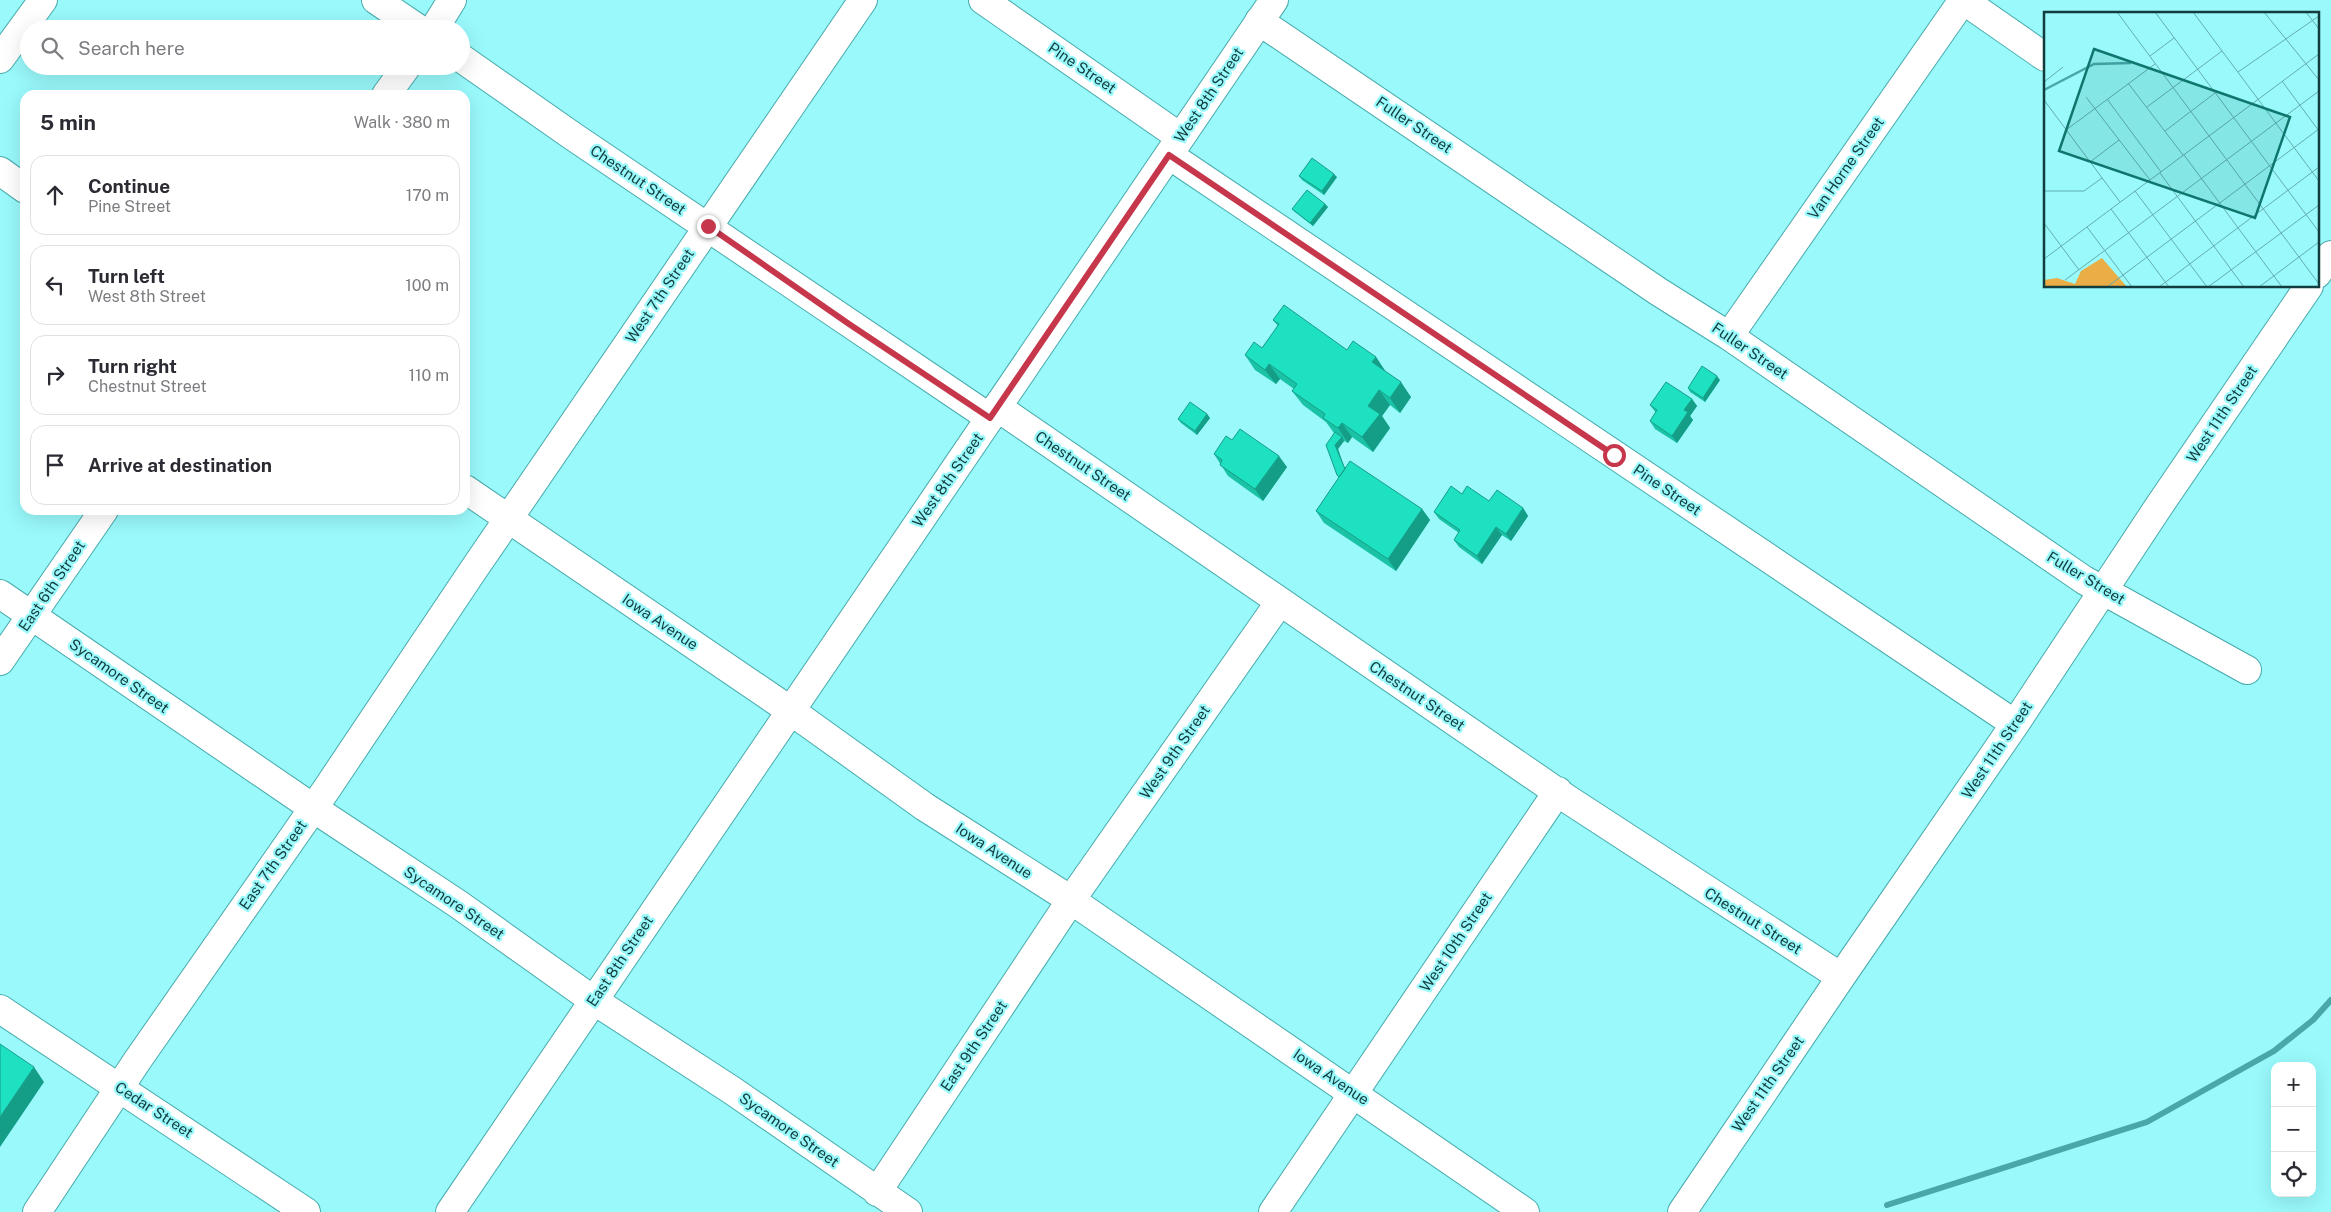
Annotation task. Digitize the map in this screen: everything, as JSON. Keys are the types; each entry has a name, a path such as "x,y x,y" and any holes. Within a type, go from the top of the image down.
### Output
{"street":[{"path":"28,20 43,0"},
{"path":"376,0 406,20"},
{"path":"440,20 452,0"},
{"name":"West 7th Street","path":"510,519 863,0"},
{"name":"Pine Street","path":"983,0 1175,146 2015,724"},
{"path":"1963,0 2044,56"},
{"name":"Van Horne Street","path":"1729,336 1963,0"},
{"name":"West 8th Street","path":"791,711 1267,11"},
{"name":"Fuller Street","path":"1267,11 1626,270 1729,336 2084,580 2247,670"},
{"path":"0,59 20,32"},
{"name":"Chestnut Street","path":"470,64 574,138 708,226 849,324 994,413 1280,603 1696,885 1841,977"},
{"path":"390,90 400,75"},
{"path":"0,171 20,185"},
{"path":"2318,243 2331,253 2318,272"},
{"name":"West 11th Street","path":"1682,1212 2015,724 2159,506 2308,288"},
{"name":"Iowa Avenue","path":"470,491 791,711 925,807 1071,900 1525,1212"},
{"name":"East 6th Street","path":"0,661 101,515"},
{"name":"East 7th Street","path":"37,1212 510,519"},
{"name":"Sycamore Street","path":"0,594 313,808 458,904 593,1000 733,1091 908,1212"},
{"name":"West 9th Street","path":"1071,900 1280,603"},
{"name":"East 8th Street","path":"450,1212 791,711"},
{"name":"West 10th Street","path":"1273,1212 1558,791"},
{"name":"East 9th Street","path":"877,1192 1071,900"},
{"name":"Cedar Street","path":"0,1009 306,1212"}],"building":[{"path":"1312,158 1334,174 1322,191 1299,176"},
{"path":"1307,190 1325,204 1310,223 1292,209"},
{"path":"1284,305 1347,350 1353,341 1376,357 1372,362 1401,382 1390,398 1379,390 1368,406 1380,414 1362,437 1342,423 1338,428 1323,418 1325,414 1292,391 1297,384 1269,364 1265,370 1245,355 1254,342 1262,348 1279,324 1273,320"},
{"path":"1702,366 1717,376 1703,398 1688,388"},
{"path":"1666,382 1692,399 1684,410 1688,412 1672,436 1650,421 1657,410 1650,405"},
{"path":"1190,402 1207,414 1195,431 1178,419"},
{"path":"1240,429 1279,456 1255,489 1220,465 1222,460 1214,454 1226,436 1232,440"},
{"path":"1335,432 1342,437 1335,445 1345,469 1339,477 1326,445"},
{"path":"1350,461 1422,509 1388,559 1316,511"},
{"path":"1451,486 1462,494 1467,486 1489,501 1497,490 1523,508 1506,534 1496,527 1477,556 1454,540 1460,530 1434,512"},
{"path":"0,1044 34,1067 0,1117"}],"waterway":[{"path":"1887,1205 2147,1122 2274,1051 2313,1020 2331,1000"}],"route":[{"path":"708,226 849,324 990,418 1169,155 1614,455"}]}
